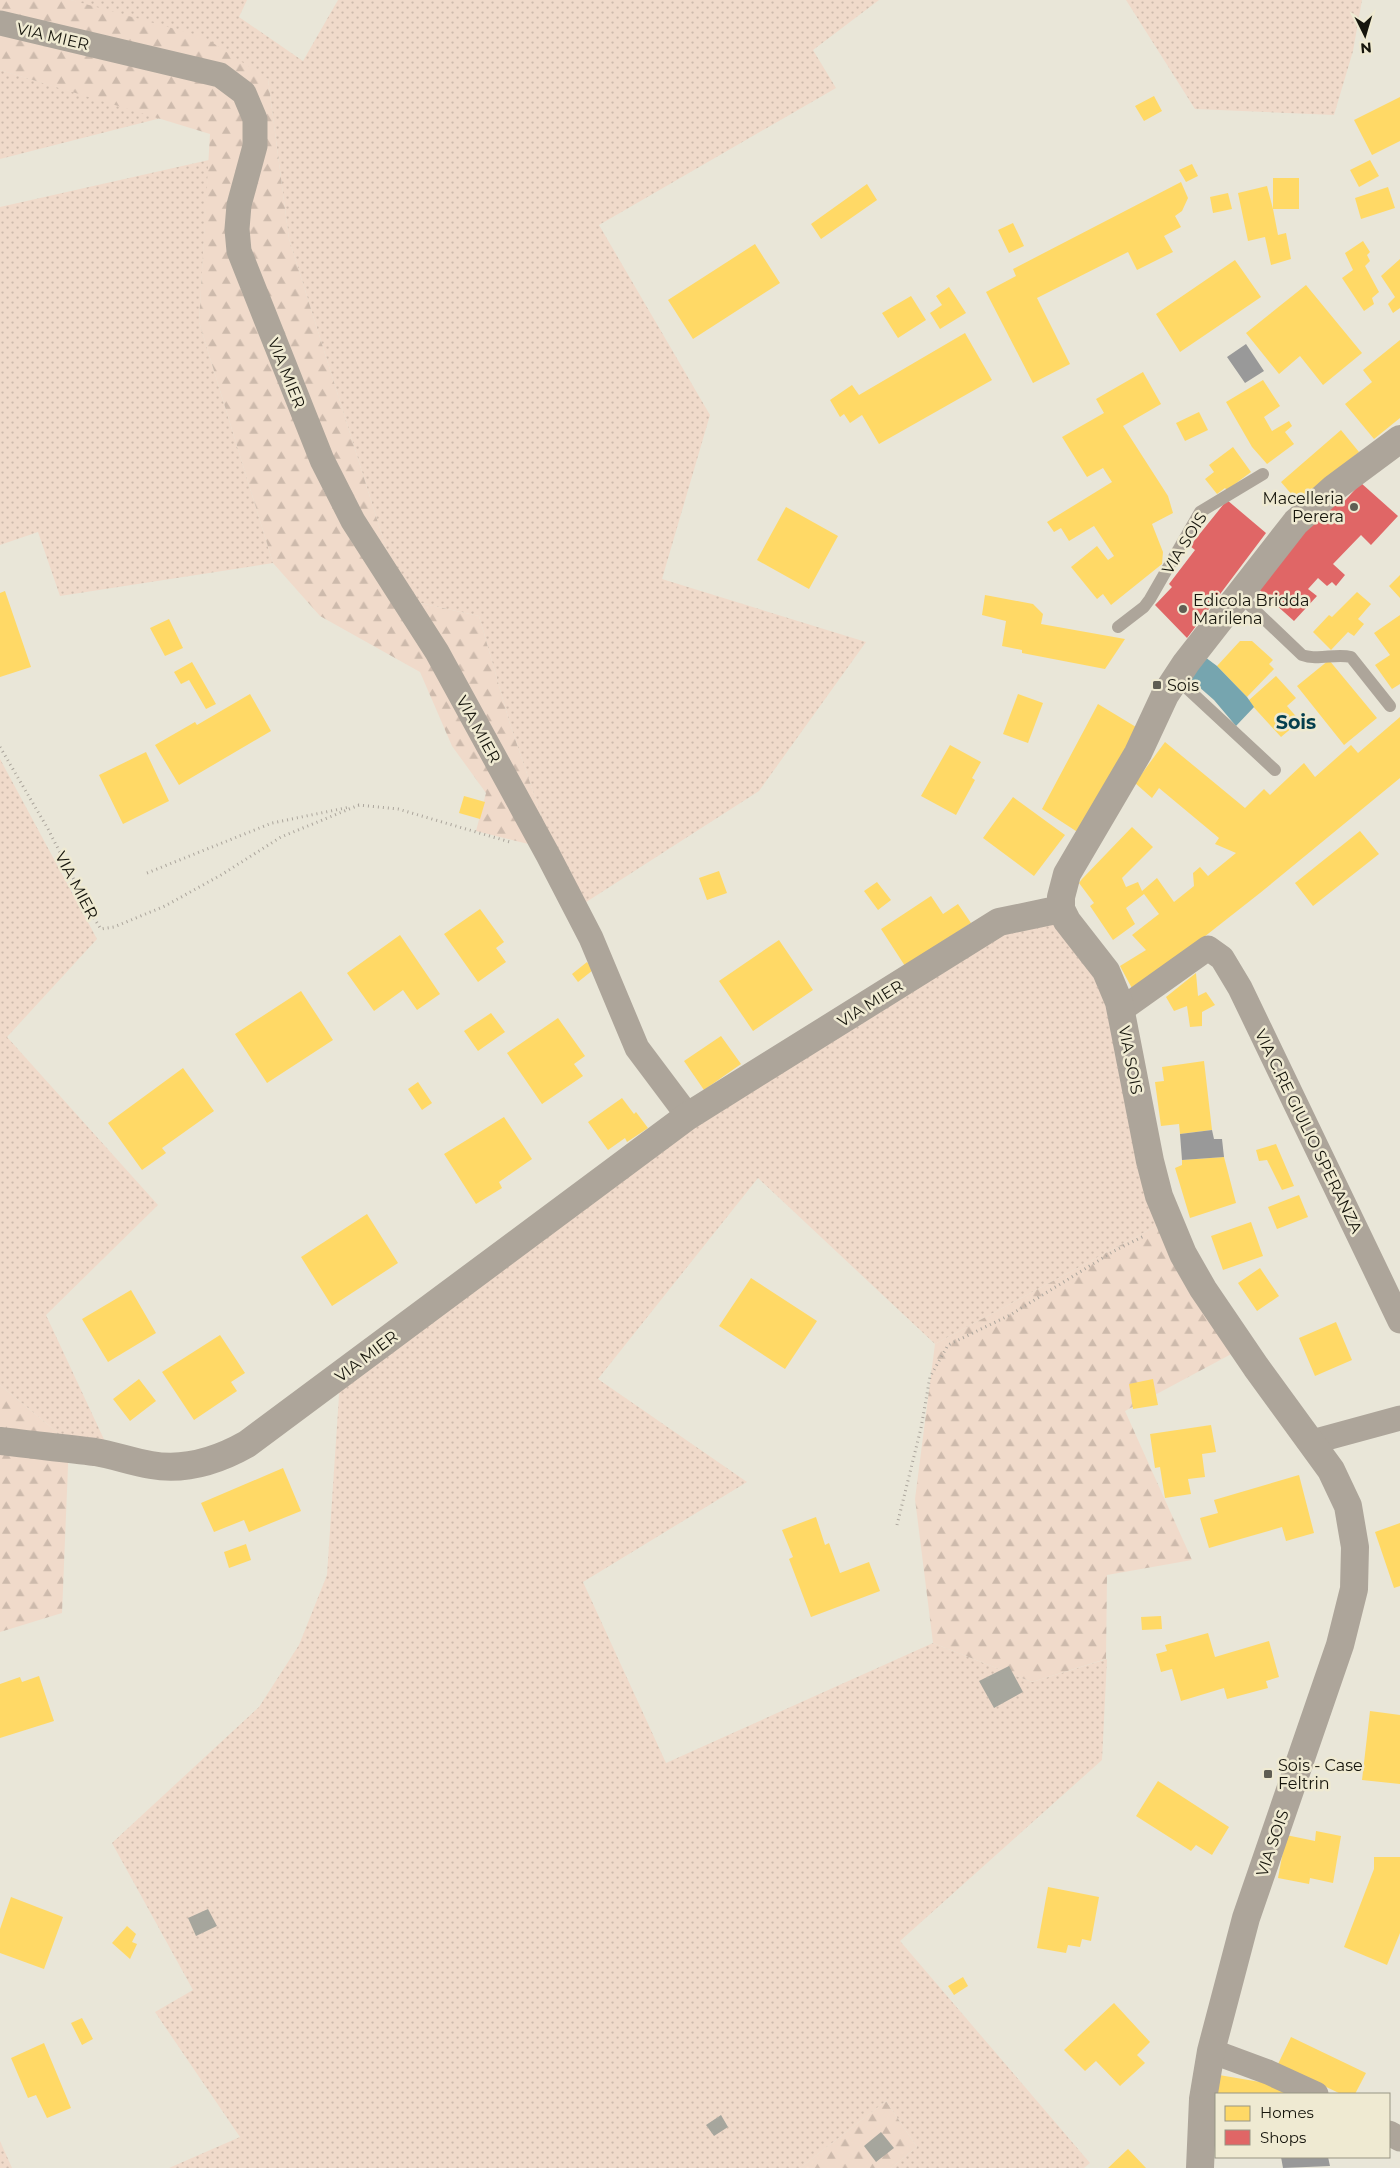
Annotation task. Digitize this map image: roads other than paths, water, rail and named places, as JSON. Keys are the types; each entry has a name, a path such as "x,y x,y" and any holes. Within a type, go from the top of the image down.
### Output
{"street":[{"name":"VIA MIER","path":"0,23 220,75 244,93 255,120 255,146 239,205 237,229 239,251 322,460 353,521 436,652 548,855 591,938 637,1048 688,1116"},
{"path":"1061,909 1061,897 1067,874 1138,753 1165,695 1176,678 1303,515 1334,488 1400,439"},
{"name":"VIA MIER","path":"0,1441 95,1452 162,1466 193,1465 231,1453 255,1438 688,1116 999,922 1061,909"},
{"name":"VIA SOIS","path":"1061,909 1067,921 1106,971 1113,985 1121,1010 1150,1161 1159,1196 1183,1254 1203,1289 1256,1367 1331,1470 1348,1506 1355,1547 1354,1589 1340,1645 1246,1918 1211,2051 1203,2099 1200,2168"},
{"name":"VIA C.RE GIULIO SPERANZA","path":"1121,1010 1208,948 1222,958 1240,988 1400,1321"},
{"path":"1312,1442 1400,1418"},
{"path":"1211,2051 1268,2072 1314,2093"}],"lane":[{"name":"VIA SOIS","path":"1118,627 1144,607 1150,599 1200,512 1263,474"},
{"path":"1239,595 1302,655 1309,658 1344,655 1352,657 1390,706"},
{"path":"1176,678 1275,770"}],"place":[{"name":"Macelleria Perera","path":"1354,507"},
{"name":"Edicola Bridda Marilena","path":"1183,609"},
{"name":"Sois","path":"1157,685"},
{"name":"Sois - Case Feltrin","path":"1268,1774"}],"district":[{"name":"Sois","path":"1296,722"}]}
